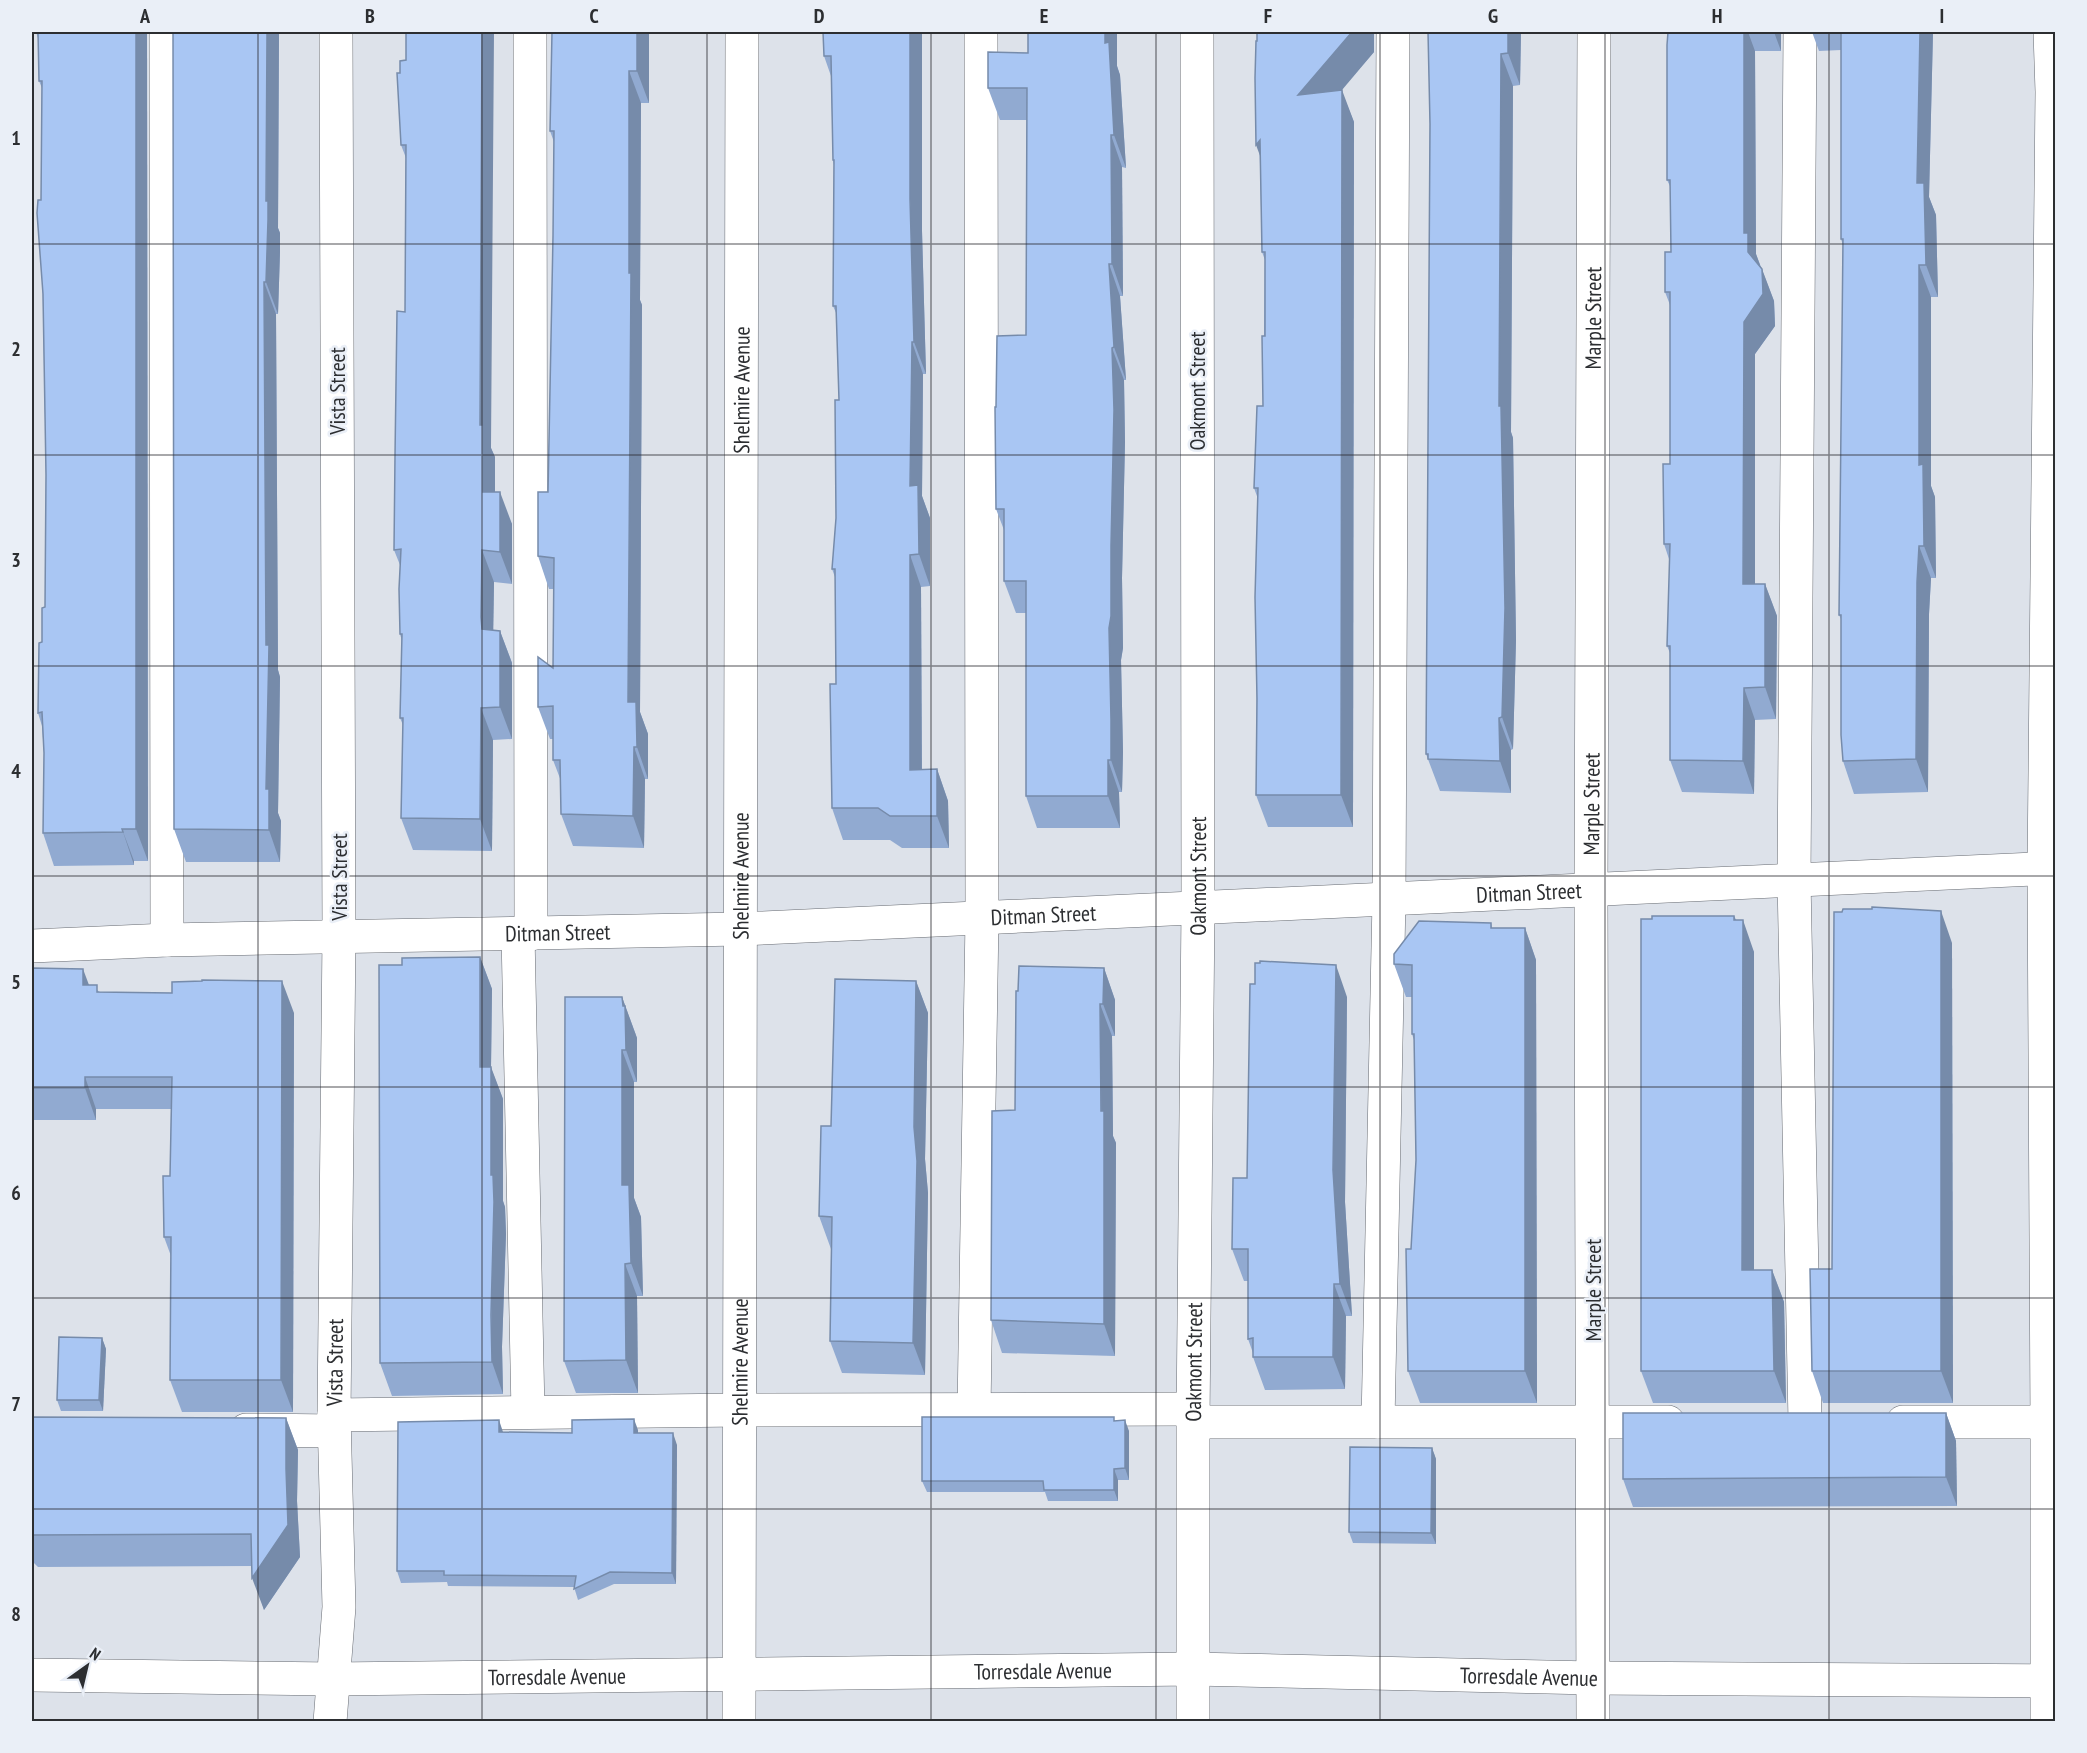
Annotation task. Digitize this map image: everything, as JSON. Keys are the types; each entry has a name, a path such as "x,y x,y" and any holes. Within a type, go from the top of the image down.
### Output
{"street":[{"path":"166,32 167,940"},
{"name":"Vista Street","path":"330,1722 339,1607 334,1423 339,936 336,32"},
{"path":"528,1412 524,934 530,32"},
{"name":"Shelmire Avenue","path":"739,1722 742,32"},
{"path":"974,1410 982,918 981,32"},
{"name":"Oakmont Street","path":"1193,1722 1193,1416 1198,908 1197,32"},
{"path":"1378,1422 1389,900 1393,32"},
{"name":"Marple Street","path":"1593,1722 1591,891 1594,32"},
{"path":"1800,32 1794,880 1805,1422"},
{"path":"2047,1722 2051,1681 2050,869 2054,93 2050,32"},
{"name":"Ditman Street","path":"32,946 167,940 741,929 2050,869"},
{"path":"218,1430 528,1412 741,1410 974,1410 1378,1422 1699,1422"},
{"path":"1770,1422 1840,1422"},
{"path":"1874,1422 2051,1422"},
{"name":"Torresdale Avenue","path":"32,1675 332,1679 1193,1669 1593,1678 2051,1681"}],"building":[{"path":"38,32 136,32 136,829 122,829 123,832 43,833 44,753 42,712 38,713 39,643 42,642 42,608 45,607 46,475 43,294 37,213 38,200 41,200 42,81 39,81"},
{"path":"173,32 267,32 266,201 268,201 268,220 266,282 264,282 266,645 269,645 266,789 269,789 269,830 174,829"},
{"path":"406,32 482,32 480,425 483,425 483,492 500,492 500,552 482,550 481,617 482,629 500,631 500,707 481,708 480,819 401,818 403,718 400,718 402,634 400,634 399,589 401,549 394,550 397,311 405,312 406,145 401,145 397,73 400,73 400,61 406,60"},
{"path":"552,32 637,32 637,71 629,71 629,273 631,273 628,702 636,702 637,747 634,747 633,816 561,814 560,760 553,760 553,706 538,707 538,657 553,668 554,558 538,556 538,492 548,492 554,131 550,131"},
{"path":"823,32 910,32 910,199 914,342 912,342 910,486 918,485 919,554 910,555 910,770 937,769 937,816 890,816 878,808 832,808 830,684 836,684 835,569 832,569 836,518 835,400 839,400 836,306 833,306 834,160 831,56 824,56"},
{"path":"1028,32 1105,32 1105,43 1109,42 1114,135 1111,135 1112,264 1109,264 1114,347 1112,348 1114,410 1109,628 1111,760 1108,760 1108,796 1026,796 1026,581 1004,581 1004,509 996,509 995,407 997,336 1026,335 1027,88 988,88 988,52 1028,53"},
{"path":"1257,32 1352,32 1298,95 1342,90 1341,795 1256,795 1255,597 1258,488 1254,488 1257,406 1263,406 1262,336 1265,336 1265,252 1262,252 1260,140 1256,145"},
{"path":"1428,32 1508,32 1508,53 1501,54 1499,406 1501,406 1505,608 1502,717 1499,718 1500,761 1428,759 1428,754 1426,754 1430,124"},
{"path":"1668,32 1744,32 1744,233 1748,233 1748,252 1762,269 1763,294 1744,322 1743,584 1765,584 1765,687 1744,688 1743,761 1670,760 1670,646 1667,646 1670,544 1664,544 1663,464 1670,464 1670,292 1665,292 1665,252 1671,252 1670,180 1667,180"},
{"path":"1841,32 1920,32 1917,183 1924,183 1926,265 1919,265 1919,465 1923,464 1924,546 1919,546 1917,582 1916,759 1843,761 1841,615 1839,615 1843,239 1841,239"},
{"path":"1872,907 1941,911 1941,1371 1812,1371 1810,1269 1832,1269 1834,912 1842,912 1843,909 1872,909"},
{"path":"1652,916 1734,916 1734,920 1743,920 1742,1270 1772,1270 1774,1371 1641,1371 1641,919 1652,919"},
{"path":"1419,921 1491,923 1491,928 1525,928 1525,1371 1408,1371 1406,1249 1411,1249 1416,1160 1412,965 1394,964 1394,954"},
{"path":"480,957 480,1067 491,1067 491,1175 493,1175 494,1202 492,1362 380,1363 379,965 402,965 402,958"},
{"path":"1260,961 1336,965 1333,1170 1340,1284 1334,1284 1333,1357 1253,1357 1253,1338 1248,1339 1248,1249 1232,1249 1233,1178 1247,1178 1250,984 1255,984 1255,963 1260,963"},
{"path":"1019,966 1104,968 1103,1004 1100,1004 1101,1111 1104,1111 1104,1324 991,1320 992,1111 1015,1110 1016,991 1018,991"},
{"path":"32,968 83,969 83,985 97,985 97,992 172,993 172,982 202,980 282,981 281,1380 170,1380 171,1237 164,1237 163,1176 170,1176 172,1077 85,1077 85,1088 32,1088"},
{"path":"835,979 916,981 914,1127 917,1161 913,1343 830,1341 832,1217 819,1216 821,1126 831,1126"},
{"path":"565,997 622,997 623,1006 625,1006 626,1050 622,1050 622,1185 629,1185 631,1263 625,1264 626,1360 564,1361"},
{"path":"59,1337 102,1338 99,1400 57,1400"},
{"path":"1623,1413 1946,1413 1946,1477 1623,1479"},
{"path":"32,1417 286,1418 288,1525 252,1578 251,1534 32,1535"},
{"path":"922,1417 1114,1417 1114,1421 1125,1420 1125,1468 1114,1469 1114,1490 1044,1490 1043,1481 922,1481"},
{"path":"634,1419 634,1433 673,1433 672,1573 610,1572 574,1589 576,1576 444,1575 444,1571 397,1571 398,1422 499,1420 499,1432 572,1433 572,1420"},
{"path":"1350,1447 1432,1448 1431,1533 1349,1532"}]}
